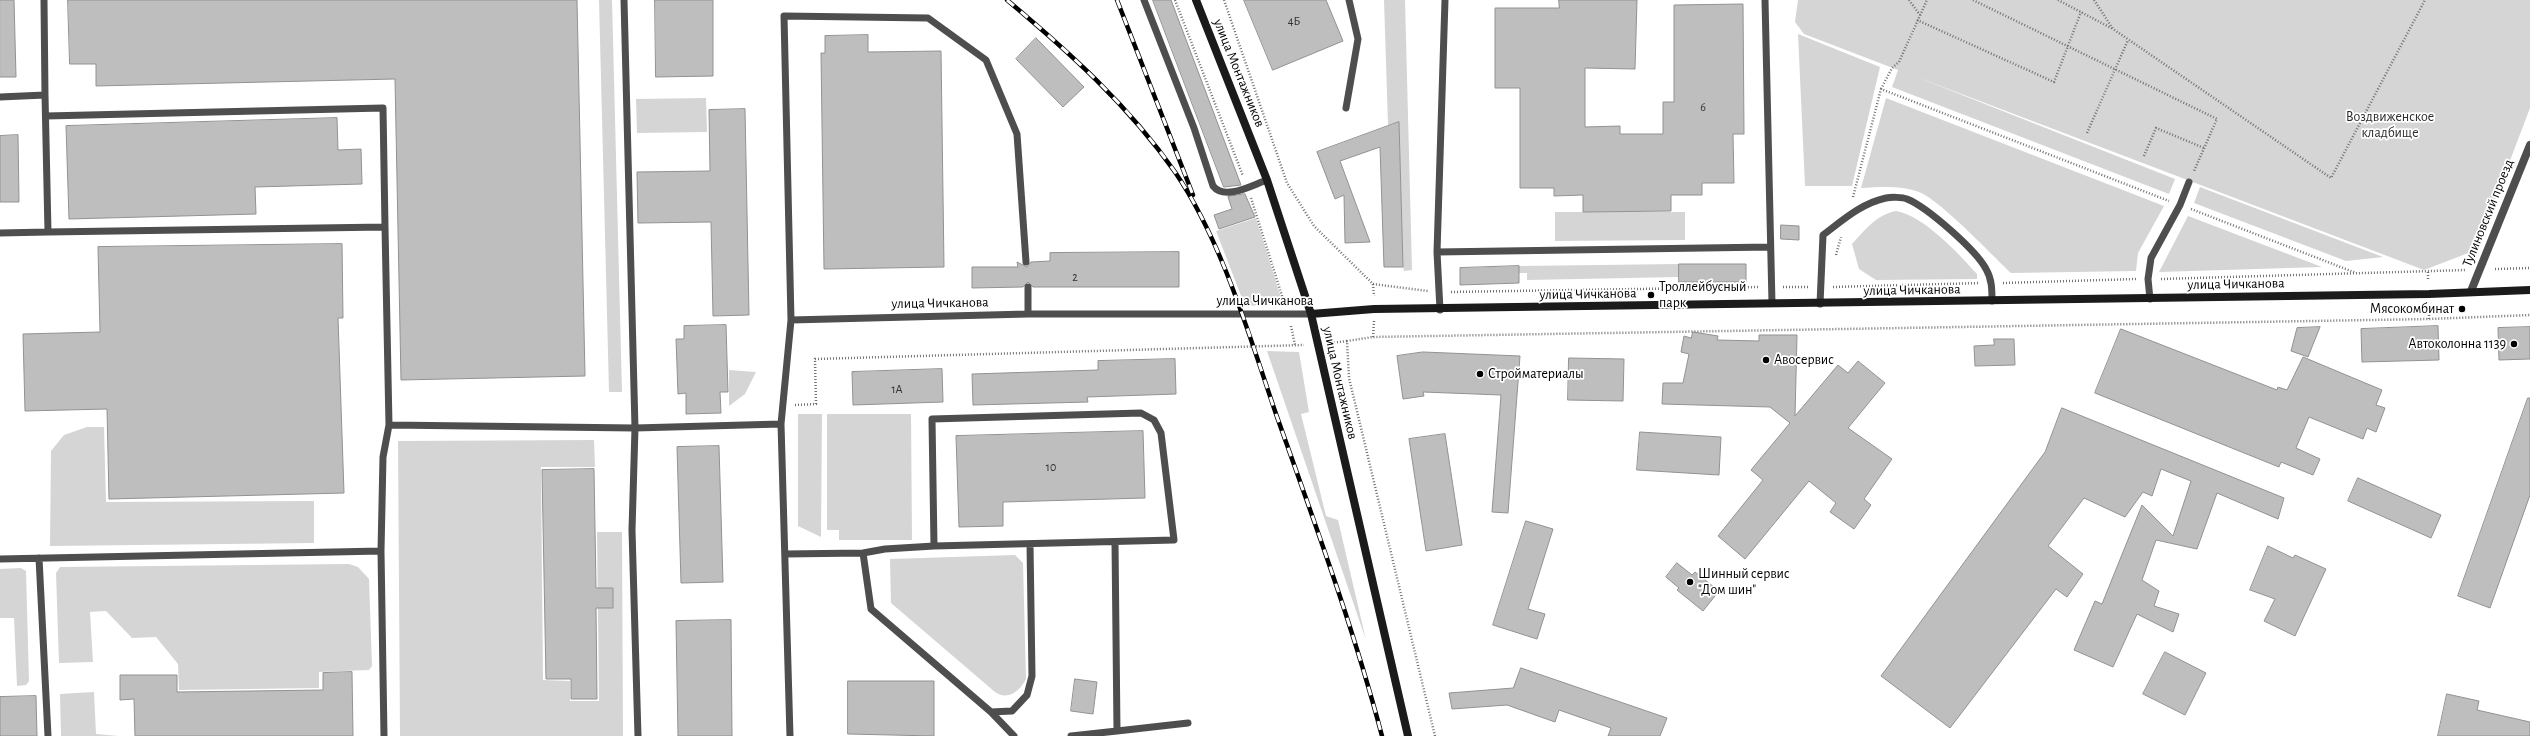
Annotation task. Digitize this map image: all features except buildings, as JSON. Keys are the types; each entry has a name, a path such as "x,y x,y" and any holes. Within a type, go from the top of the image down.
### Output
{"main road":[{"name":"улица Монтажников","path":"1196,0 1267,180 1311,314 1316,345 1408,736"},
{"name":"улица Чичканова","path":"1311,314 1374,309 1440,310 1772,303 1820,304 2429,294 2471,291 2530,290"}],"street":[{"name":"Тулиновский проезд","path":"2471,291 2530,145"}],"lane":[{"path":"44,0 48,232"},
{"path":"624,0 635,428 632,530 638,736"},
{"path":"1144,0 1194,128 1213,186 1218,191 1225,193 1267,180"},
{"path":"1346,108 1358,39 1349,0"},
{"path":"1440,310 1437,252 1445,0"},
{"path":"1765,0 1772,303"},
{"path":"790,736 781,424 791,320 784,16 928,18 986,60 1017,134 1026,262"},
{"path":"0,97 45,95"},
{"path":"46,116 383,108 389,425 383,457 381,551 384,736"},
{"path":"2150,298 2148,279 2151,258 2180,205 2189,182"},
{"path":"1820,304 1823,235 1860,207 1886,198 1906,198 1923,208 1965,244 1986,268 1992,283 1992,301"},
{"path":"0,233 385,227"},
{"path":"1437,252 1770,247"},
{"path":"1028,288 1028,314"},
{"name":"улица Чичканова","path":"791,320 1028,314 1311,314"},
{"path":"785,554 863,553 885,549 934,546 1174,540 1161,433 1154,420 1141,413 932,419 934,546"},
{"path":"389,425 635,428 781,424"},
{"path":"1115,542 1117,731"},
{"path":"991,712 1012,711 1021,704 1027,695 1032,676 1030,544"},
{"path":"0,559 381,551"},
{"path":"863,553 871,609 991,712 1014,736"},
{"path":"39,558 48,736"},
{"path":"1071,736 1188,723"}],"path":[{"path":"1175,0 1247,186 1288,314 1295,345"},
{"path":"1224,0 1287,183 1314,226 1373,284 1439,292 1821,287 2358,274 2530,268"},
{"path":"1909,0 1920,15"},
{"path":"1835,259 1848,217 1881,89 1892,68 1899,62 1927,0"},
{"path":"1973,0 2217,119 2189,182"},
{"path":"2058,0 2113,29 2331,178 2425,0"},
{"path":"2094,0 2113,29"},
{"path":"1917,20 2054,82 2081,12"},
{"path":"2087,133 2128,40"},
{"path":"1881,89 2358,274"},
{"path":"2144,156 2156,128 2204,148"},
{"path":"783,406 816,404 815,359 1316,345 1373,337 2421,319 2530,315"},
{"path":"1347,341 1349,378 1435,736"}],"green space":[{"path":"599,0 612,0 622,392 609,392"},
{"path":"1384,0 1405,0 1412,270 1404,271 1399,123 1388,125"},
{"name":"Воздвиженское кладбище","path":"1798,0 2530,0 2530,108 2476,250 2424,270 1914,76 2175,179 2169,194 1892,87 1898,70 1804,34 1795,22"},
{"path":"1798,34 1880,67 1852,186 1805,186"},
{"path":"706,98 707,132 637,133 636,99"},
{"path":"1886,98 2164,206 2138,253 2136,271 2011,273 1952,216 1928,197 1919,192 1905,188 1861,188"},
{"path":"2200,187 2383,257 2346,261 2194,203"},
{"path":"1896,211 1907,214 1918,220 1940,236 1977,274 1977,279 1876,280 1859,269 1852,244 1877,219"},
{"path":"1555,212 1685,212 1685,240 1555,241"},
{"path":"2188,216 2322,267 2159,272"},
{"path":"1256,218 1283,304 1245,306 1216,231"},
{"path":"1679,264 1679,277 1527,280 1527,273 1519,273 1519,266"},
{"path":"1267,351 1299,352 1309,412 1301,414 1326,516 1338,520 1366,640"},
{"path":"729,370 756,372 745,394 729,406"},
{"path":"798,414 822,414 821,537 798,526"},
{"path":"827,414 911,414 912,540 839,540 839,530 827,530"},
{"path":"87,427 104,427 106,502 314,501 314,543 50,546 51,451 64,435"},
{"path":"594,440 595,467 541,467 543,680 570,681 570,701 599,701 597,532 622,532 623,736 400,736 398,441"},
{"path":"1015,555 1023,563 1026,679 1017,691 1009,695 1000,695 891,603 890,559"},
{"path":"349,564 358,567 369,579 372,666 369,670 319,672 319,688 179,690 178,664 156,637 132,638 106,611 90,612 93,662 59,663 56,573 60,567"},
{"path":"21,568 26,571 29,681 26,685 17,686 14,618 0,618 0,569"},
{"path":"94,692 96,734 119,736 61,736 60,694"}],"railway":[{"path":"1007,0 1053,39 1097,80 1138,124 1175,172 1192,199 1207,228 1245,321 1359,654 1382,736"},
{"path":"1117,0 1193,195"}],"place":[{"name":"Троллейбусный парк","path":"1651,295"},
{"name":"Мясокомбинат","path":"2462,309"},
{"name":"Автоколонна 1139","path":"2514,344"},
{"name":"Авосервис","path":"1766,360"},
{"name":"Стройматериалы","path":"1480,374"},
{"name":"Шинный сервис \"Дом шин\"","path":"1690,582"}]}
